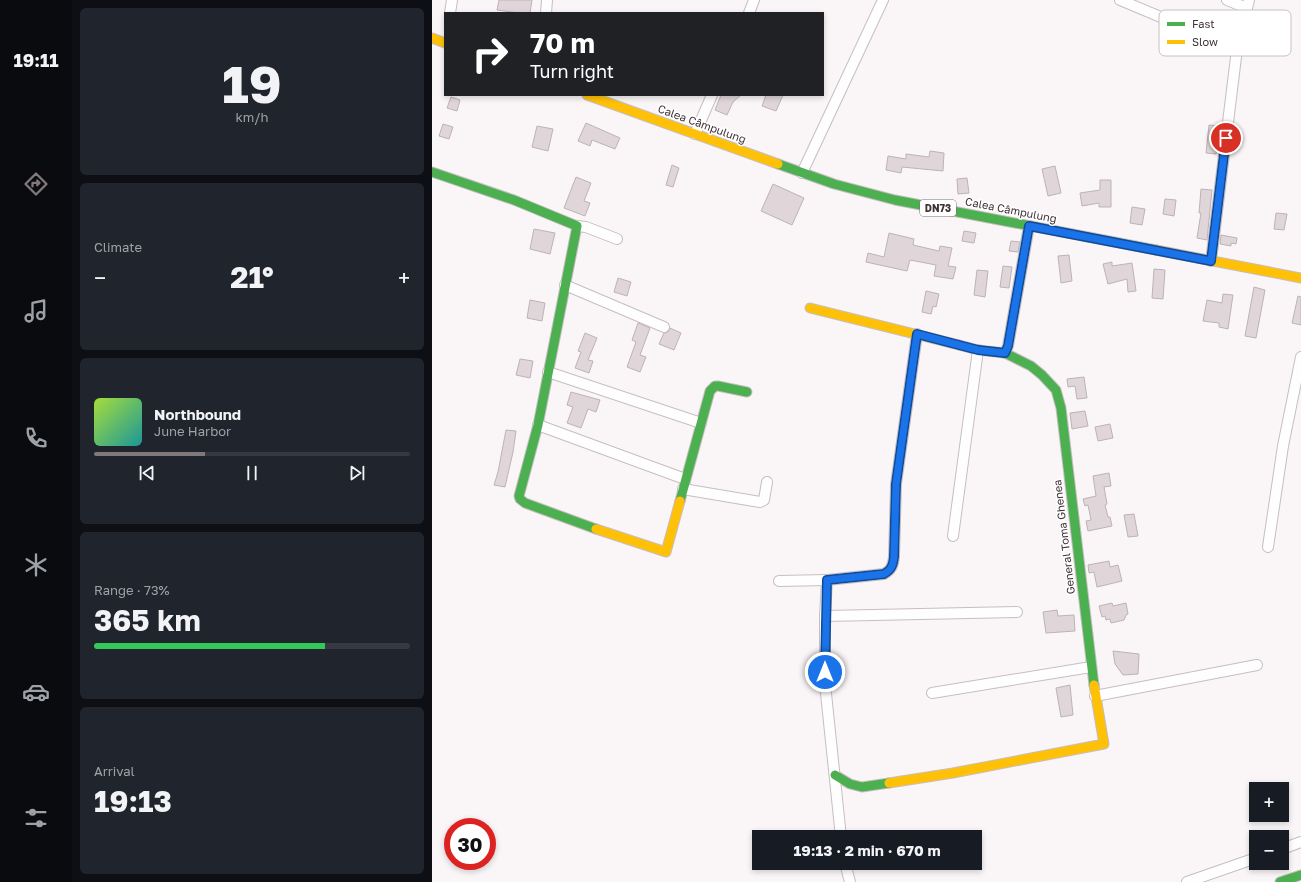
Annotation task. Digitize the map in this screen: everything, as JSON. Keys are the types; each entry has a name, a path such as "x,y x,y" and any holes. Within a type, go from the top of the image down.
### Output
{"main road":[{"path":"432,38 444,42"},
{"name":"Calea Câmpulung","path":"590,96 802,173 834,184 872,194 1029,226 1301,278"},
{"path":"432,172 514,200 577,226 538,425 519,496 524,503 608,534 666,552 708,396 712,388 715,386 746,392"},
{"path":"810,308 978,350 1005,353"},
{"name":"General Toma Ghenea","path":"835,775 850,784 862,787 954,772 1104,744 1091,667 1062,415 1056,390 1042,375 1030,366 1005,353"},
{"path":"1280,882 1301,875"}],"street":[{"path":"450,12 452,0"},
{"path":"546,12 547,0"},
{"path":"748,12 754,0"},
{"path":"802,173 883,0"},
{"path":"1120,0 1159,16"},
{"path":"1226,0 1248,4"},
{"path":"1211,261 1235,56"},
{"path":"695,134 712,96"},
{"path":"577,226 586,227 617,239"},
{"path":"1005,353 1008,346 1029,226"},
{"path":"565,285 664,327"},
{"path":"779,581 827,580 884,574 892,567 894,557 896,484 917,334"},
{"path":"953,536 978,350"},
{"path":"1268,547 1283,446 1301,358"},
{"path":"548,372 701,423"},
{"path":"538,425 684,484 760,502 764,500 767,482"},
{"path":"827,580 825,616 825,684 840,830"},
{"path":"825,616 1017,612"},
{"path":"1095,696 1257,665"},
{"path":"932,693 1091,667"},
{"path":"1289,846 1301,842"},
{"path":"1187,882 1249,860"},
{"path":"847,870 850,882"}],"building":[{"path":"499,0 532,0 530,12 497,10"},
{"path":"721,96 740,96 733,102 727,115 715,110"},
{"path":"766,96 783,96 776,111 762,106"},
{"path":"451,97 460,100 457,111 447,108"},
{"path":"586,123 620,138 615,149 592,140 590,146 578,141"},
{"path":"443,124 453,127 449,139 439,136"},
{"path":"1209,125 1219,126 1216,154 1206,153"},
{"path":"537,126 553,129 548,151 532,147"},
{"path":"930,151 944,153 943,171 902,167 901,173 886,170 888,156 906,159 906,154 929,157"},
{"path":"672,165 679,168 673,187 666,185"},
{"path":"1055,166 1061,193 1048,196 1042,169"},
{"path":"576,177 591,183 584,201 590,203 585,216 564,208"},
{"path":"967,178 969,193 958,194 957,179"},
{"path":"1100,180 1111,180 1111,207 1099,207 1099,203 1082,206 1080,193 1100,190"},
{"path":"773,184 804,198 792,225 761,211"},
{"path":"1201,189 1212,190 1207,240 1197,238 1201,213 1199,213"},
{"path":"1165,199 1176,200 1174,216 1163,214"},
{"path":"1132,207 1145,209 1142,225 1130,223"},
{"path":"1276,213 1287,214 1284,230 1274,229"},
{"path":"534,229 555,233 550,254 530,249"},
{"path":"964,231 976,233 974,243 962,241"},
{"path":"889,233 914,239 913,245 939,251 940,246 952,248 948,266 956,267 953,279 934,276 936,265 910,260 907,271 866,262 868,253 884,257"},
{"path":"1221,235 1237,238 1236,244 1231,243 1231,246 1220,244"},
{"path":"1011,241 1020,242 1018,252 1009,251"},
{"path":"1069,255 1072,281 1061,283 1058,256"},
{"path":"1112,262 1112,266 1132,263 1136,291 1128,292 1127,279 1108,284 1103,264"},
{"path":"1003,266 1012,267 1009,288 1000,287"},
{"path":"1154,269 1165,270 1163,299 1152,298"},
{"path":"977,270 988,271 985,297 974,295"},
{"path":"618,278 631,282 627,296 614,292"},
{"path":"1254,287 1265,290 1256,338 1245,336"},
{"path":"926,291 939,294 936,307 933,306 931,314 922,312"},
{"path":"1223,294 1233,295 1228,329 1219,327 1219,323 1203,321 1207,300 1222,303"},
{"path":"1298,296 1301,297 1301,325 1292,323"},
{"path":"530,300 545,303 542,321 527,318"},
{"path":"638,323 650,328 640,355 646,357 640,372 627,367 636,342 632,340"},
{"path":"670,328 681,333 674,350 659,344 664,333 668,332"},
{"path":"585,333 597,338 588,360 593,361 589,373 575,368 581,352 578,351"},
{"path":"520,359 533,361 530,378 516,375"},
{"path":"1084,377 1087,398 1077,399 1075,386 1068,387 1067,379"},
{"path":"571,392 600,400 596,412 588,409 581,428 567,423 573,407 567,405"},
{"path":"1085,411 1088,426 1072,429 1070,413"},
{"path":"1110,424 1113,438 1098,441 1095,427"},
{"path":"506,430 516,431 505,487 494,485"},
{"path":"1109,473 1111,486 1104,487 1107,504 1105,505 1112,526 1088,531 1086,521 1091,520 1088,505 1085,506 1083,499 1096,496 1093,476"},
{"path":"1134,514 1138,536 1128,537 1124,515"},
{"path":"1109,561 1110,567 1118,565 1122,581 1097,587 1094,572 1089,573 1088,565"},
{"path":"1112,603 1113,606 1126,603 1128,614 1124,620 1111,623 1110,619 1106,620 1105,616 1102,617 1099,606"},
{"path":"1057,610 1058,616 1074,615 1075,631 1046,633 1043,612"},
{"path":"1113,651 1139,654 1138,674 1123,675 1115,664"},
{"path":"1070,685 1073,715 1061,717 1056,688"}],"traffic: fast":[{"path":"778,164 834,184 895,200 1156,250"},
{"path":"432,172 514,200 577,226 538,425 519,496 525,503 596,529"},
{"path":"959,345 978,350 1005,353 1031,366 1056,390 1061,408 1094,685"},
{"path":"680,501 710,391 715,386 718,386 747,392"},
{"path":"835,775 850,784 862,787 889,783"},
{"path":"1280,882 1301,875"}],"traffic: slow":[{"path":"432,38 444,43"},
{"path":"590,96 778,164"},
{"path":"1156,250 1301,278"},
{"path":"810,308 959,345"},
{"path":"596,529 666,552 680,501"},
{"path":"889,783 953,773 1104,744 1094,685"}],"route":[{"path":"825,672 825,616 827,580 884,574 892,567 894,557 896,484 917,334 978,350 1005,353 1008,346 1029,226 1211,261 1226,138"}]}
